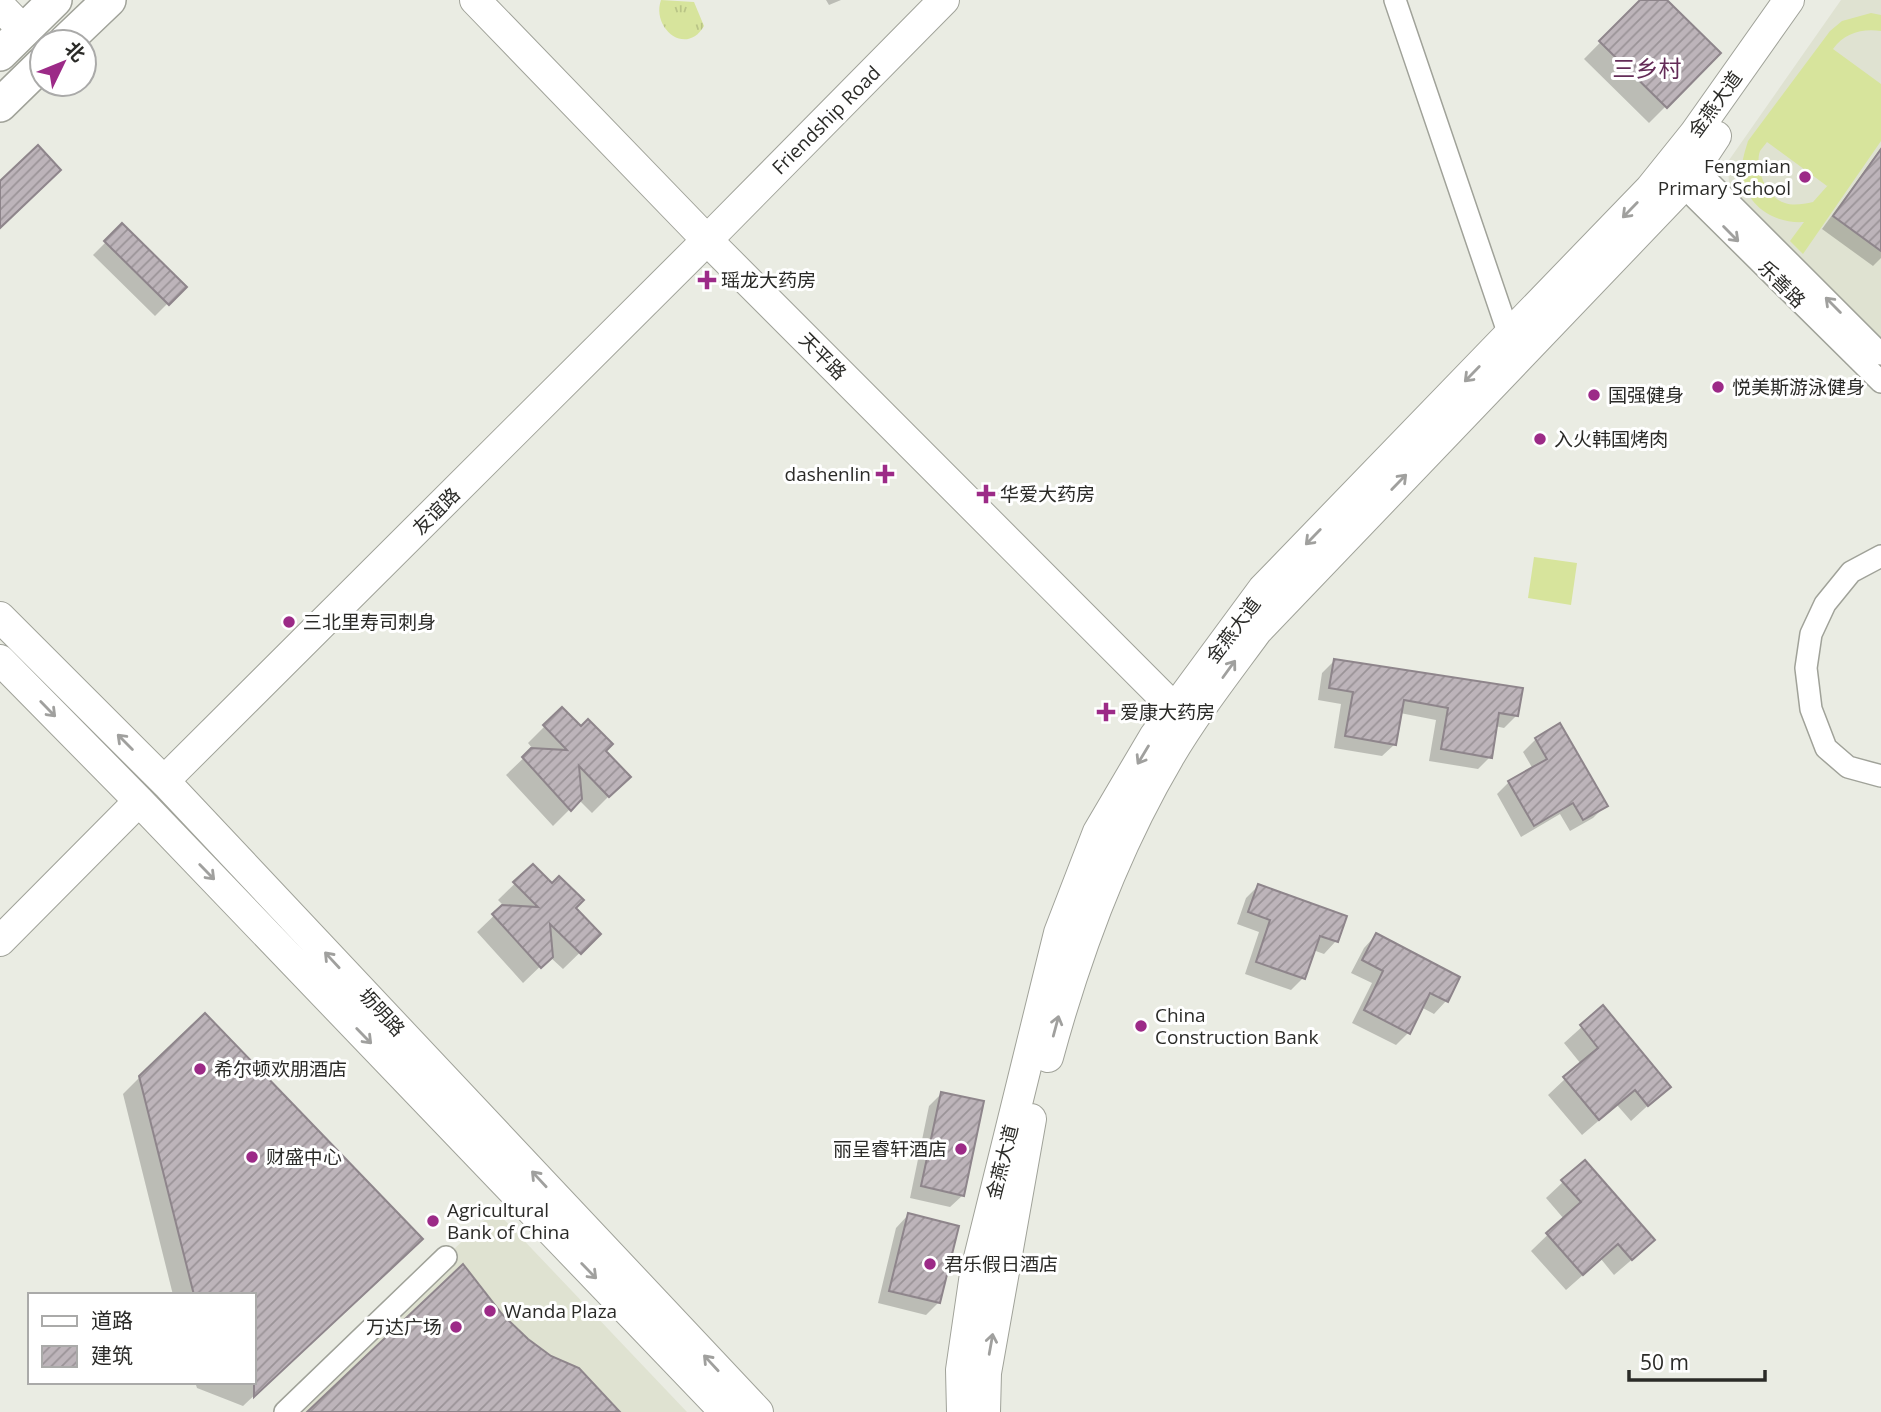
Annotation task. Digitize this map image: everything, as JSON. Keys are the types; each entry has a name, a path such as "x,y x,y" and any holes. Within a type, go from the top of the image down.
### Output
{"main road":[{"path":"0,54 55,0"},
{"path":"80,28 109,0"},
{"name":"天平路","path":"475,0 707,240 1174,708"},
{"name":"Friendship Road","path":"707,240 944,0"},
{"name":"金燕大道","path":"962,1412 961,1370 975,1275 1059,933 1098,832 1154,737 1263,589 1650,189 1695,133 1789,0"},
{"name":"金燕大道","path":"985,1412 986,1373 1032,1114 1060,1012 1102,895 1168,758 1257,631 1688,177 1809,0"},
{"path":"0,6 24,31"},
{"path":"0,105 28,78"},
{"name":"友谊路","path":"164,781 707,240"},
{"name":"坜明路","path":"0,617 164,781 758,1412"},
{"name":"坜明路","path":"0,660 725,1412"},
{"path":"0,918 134,796"},
{"path":"0,942 134,796"}],"street":[{"path":"1395,0 1509,335"},
{"name":"乐善路","path":"1688,177 1881,354"},
{"name":"乐善路","path":"1688,177 1881,382"},
{"path":"1881,556 1852,572 1825,604 1811,634 1806,668 1811,709 1826,748 1849,767 1881,776"},
{"path":"285,1412 446,1257"}],"shaded area":[{"name":"Fengmian Primary School","path":"1841,0 1881,0 1881,341 1730,190 1727,163"},
{"name":"Wanda Plaza","path":"495,1210 687,1412 283,1412"}],"green space":[{"path":"661,0 694,2 704,26 697,35 688,39 672,35 661,20"},
{"path":"1871,13 1881,15 1881,31 1854,33 1833,49 1881,84 1881,141 1803,254 1790,241 1804,222 1782,220 1755,203 1744,184 1743,161 1748,141 1830,31 1842,21","holes":["1767,142 1827,186 1829,184 1813,202 1791,204 1779,200 1764,182 1759,166 1760,151"]},
{"path":"1534,557 1577,563 1571,605 1528,598"}],"building":[{"path":"1640,0 1667,0 1721,53 1667,108 1599,41"},
{"path":"38,145 61,170 0,228 0,181"},
{"path":"1881,149 1881,251 1833,216"},
{"path":"122,223 187,287 169,305 104,241"},
{"path":"1334,659 1523,688 1518,716 1499,713 1492,758 1441,749 1448,708 1404,700 1396,745 1345,736 1353,692 1329,688"},
{"path":"562,707 581,726 588,719 613,744 606,751 631,777 609,797 579,766 582,799 571,811 522,757 531,748 567,750 543,725"},
{"path":"1560,723 1608,806 1583,820 1573,803 1534,826 1508,781 1547,759 1535,738"},
{"path":"533,864 552,883 559,876 584,900 576,908 601,934 581,954 550,924 553,957 541,968 492,914 502,905 538,907 513,882"},
{"path":"1258,884 1347,916 1338,942 1320,936 1305,979 1256,962 1270,920 1248,912"},
{"path":"1376,933 1460,977 1448,1002 1430,993 1410,1034 1364,1010 1383,971 1362,960"},
{"path":"1603,1005 1671,1087 1648,1106 1635,1090 1599,1120 1563,1077 1598,1048 1580,1025"},
{"name":"财盛中心","path":"205,1013 423,1239 254,1397 256,1293 193,1293 139,1076"},
{"path":"941,1092 984,1101 964,1196 921,1186"},
{"path":"1585,1160 1655,1240 1632,1260 1618,1244 1583,1275 1546,1233 1581,1202 1561,1180"},
{"path":"908,1213 959,1226 940,1303 889,1291"},
{"name":"万达广场","path":"463,1264 502,1314 528,1339 551,1356 579,1368 620,1412 307,1412"}],"place":[{"name":"Fengmian Primary School","path":"1805,177"},
{"name":"瑶龙大药房","path":"707,280"},
{"name":"悦美斯游泳健身","path":"1718,387"},
{"name":"国强健身","path":"1594,395"},
{"name":"入火韩国烤肉","path":"1540,439"},
{"name":"dashenlin","path":"885,474"},
{"name":"华爱大药房","path":"986,494"},
{"name":"三北里寿司刺身","path":"289,622"},
{"name":"爱康大药房","path":"1106,712"},
{"name":"China Construction Bank","path":"1141,1026"},
{"name":"希尔顿欢朋酒店","path":"200,1069"},
{"name":"丽呈睿轩酒店","path":"961,1149"},
{"name":"财盛中心","path":"252,1157"},
{"name":"Agricultural Bank of China","path":"433,1221"},
{"name":"君乐假日酒店","path":"930,1264"},
{"name":"Wanda Plaza","path":"490,1311"},
{"name":"万达广场","path":"456,1327"}],"district":[{"name":"三乡村","path":"1647,69"}]}
